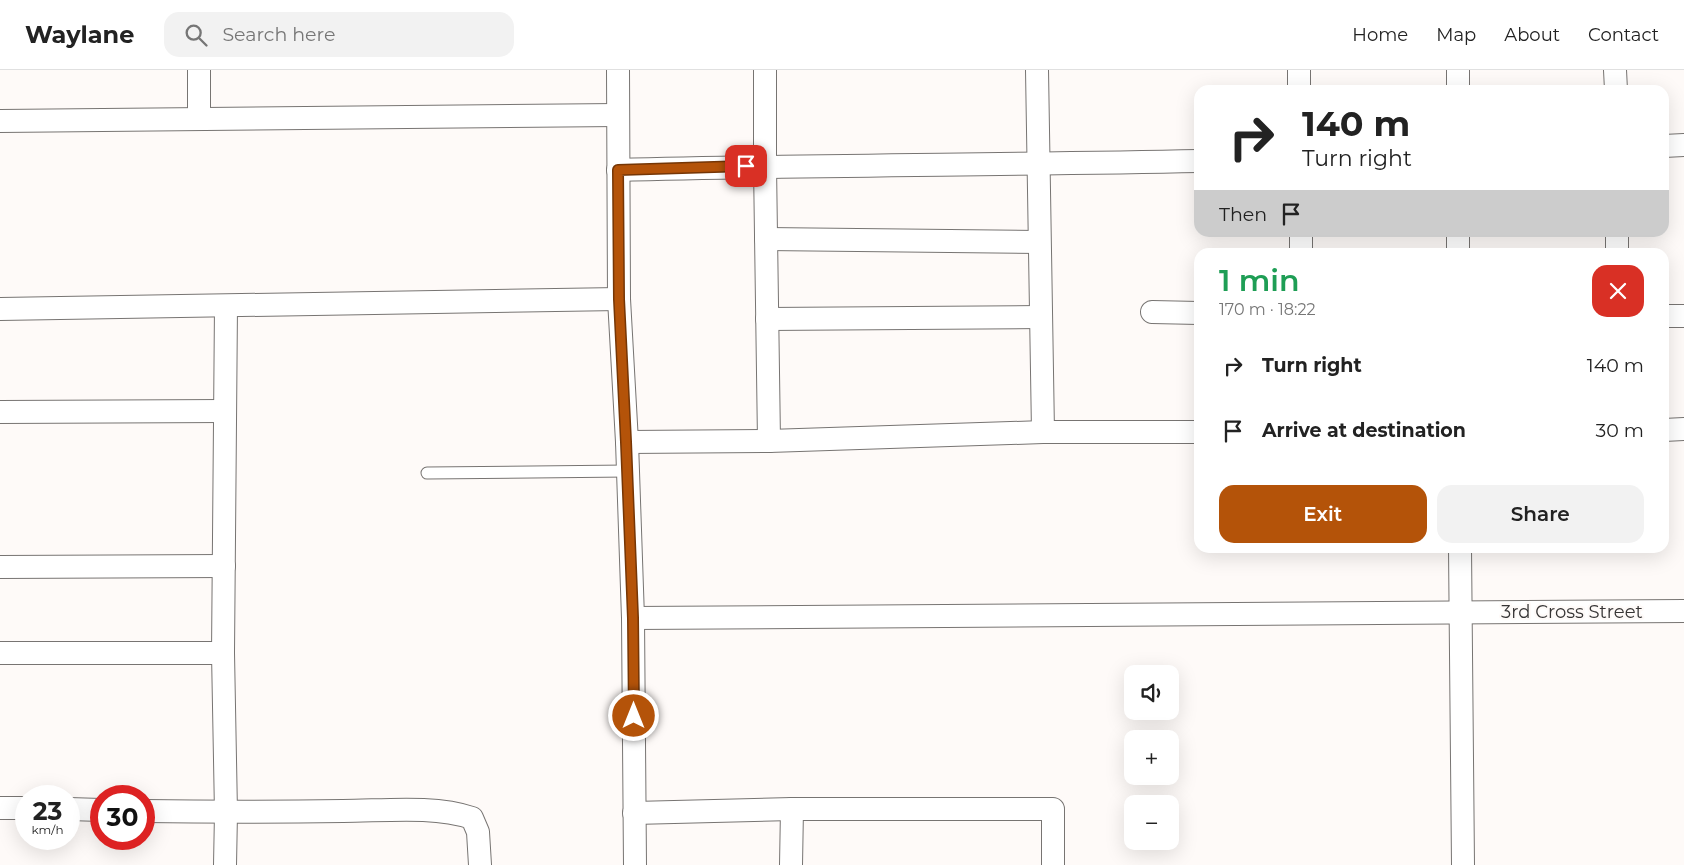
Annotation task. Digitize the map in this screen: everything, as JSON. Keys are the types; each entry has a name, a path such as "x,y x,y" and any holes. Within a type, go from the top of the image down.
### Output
{"street":[{"path":"199,70 199,119"},
{"path":"618,70 619,299 633,618 635,865"},
{"path":"765,70 769,441"},
{"path":"1037,70 1042,432"},
{"path":"1299,70 1299,85"},
{"path":"1458,70 1458,85"},
{"path":"1615,70 1616,85"},
{"path":"0,121 618,115"},
{"path":"1669,146 1684,145"},
{"path":"618,170 765,166 1194,161"},
{"path":"766,239 1039,242"},
{"path":"0,309 619,299"},
{"path":"225,865 223,654 226,306"},
{"path":"1152,312 1194,313"},
{"path":"1669,316 1684,316"},
{"path":"767,319 1040,317"},
{"path":"0,412 225,411"},
{"path":"1669,430 1684,429"},
{"path":"626,442 769,441 1042,432 1194,432"},
{"path":"1460,553 1463,865"},
{"path":"0,567 224,566"},
{"name":"3rd Cross Street","path":"633,618 1684,611"},
{"path":"0,653 223,654"},
{"path":"0,808 15,808"},
{"path":"634,813 792,809 1053,809 1052,865"},
{"path":"791,865 792,809"},
{"path":"155,811 226,813 403,810 458,813 472,818 478,832 480,865"}],"lane":[{"path":"426,473 628,471"}],"route":[{"path":"634,716 633,618 619,299 618,170 746,166"}]}
